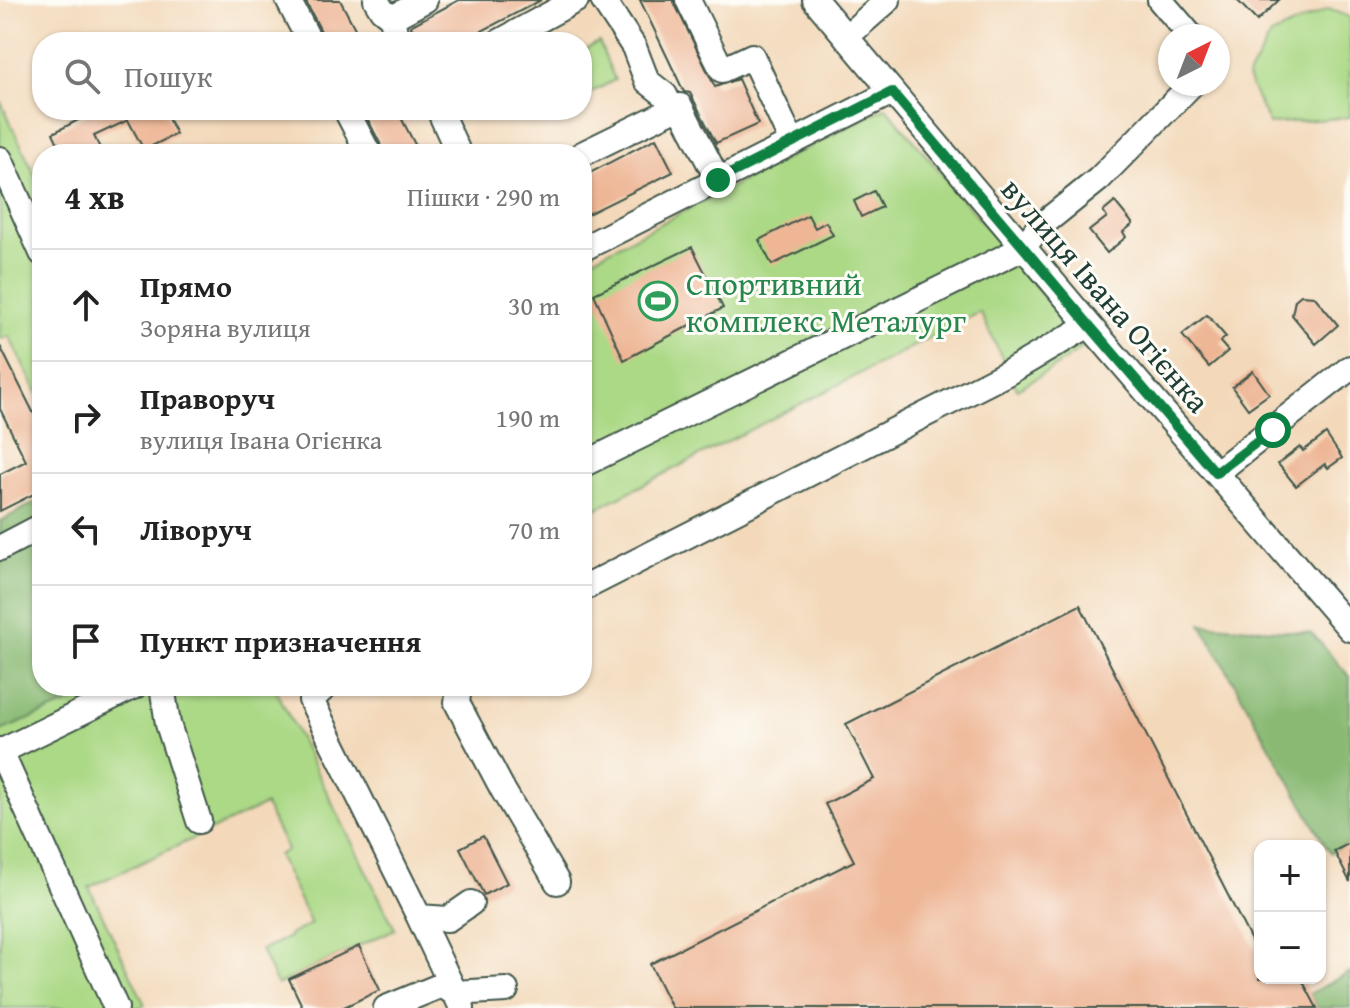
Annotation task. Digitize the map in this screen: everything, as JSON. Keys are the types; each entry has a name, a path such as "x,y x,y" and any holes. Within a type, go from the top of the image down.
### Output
{"street":[{"path":"288,0 305,32"},
{"path":"394,32 384,9 425,0"},
{"path":"517,32 576,0"},
{"path":"603,0 634,47 647,81 665,95 672,110"},
{"path":"688,0 722,70 752,56 792,142"},
{"name":"вулиця Івана Огієнка","path":"815,0 1350,629"},
{"path":"846,37 888,0"},
{"path":"1160,0 1181,24"},
{"path":"592,244 892,92"},
{"path":"592,460 1023,248 1038,228 1099,179 1180,96"},
{"path":"592,149 680,106 718,180"},
{"path":"351,120 364,144"},
{"path":"444,120 454,144"},
{"path":"0,159 32,231"},
{"path":"592,584 1009,372 1089,325"},
{"path":"1216,473 1350,368"},
{"path":"0,548 32,531"},
{"path":"114,696 0,751 116,1008"},
{"path":"164,696 168,724 199,821"},
{"path":"315,696 311,700 458,1000"},
{"path":"456,696 503,790 557,882"},
{"path":"419,917 448,919 471,903"},
{"path":"401,1005 442,985 458,1000"},
{"path":"458,1000 506,990"}],"green space":[{"path":"1328,9 1350,17 1350,117 1269,124 1247,78 1271,35"},
{"path":"599,42 615,80 592,92 592,46"},
{"path":"0,100 32,169 32,382 9,336 0,339"},
{"path":"886,107 1085,346 1017,389 980,312 592,511 592,259"},
{"path":"32,504 32,696 86,696 0,731 0,521"},
{"path":"1201,624 1312,633 1350,677 1350,843 1330,853 1326,840 1323,840"},
{"path":"86,696 279,696 395,929 277,985 261,950 311,924 278,855 287,850 265,805 89,887 145,1005 138,1008 0,1008 0,731"},
{"path":"1350,972 1350,1008 1317,1008 1309,994"}],"building":[{"path":"305,0 340,0 357,32 321,32"},
{"path":"459,0 541,0 480,32 415,32 410,26"},
{"path":"640,0 673,0 715,87 738,79 758,124 716,143 690,93 684,92"},
{"path":"1237,0 1279,0 1257,21"},
{"path":"78,120 128,120 94,136 98,144 58,144 53,133"},
{"path":"128,120 169,120 176,134 156,144 141,144"},
{"path":"368,120 402,120 415,144 380,144"},
{"path":"656,138 673,172 592,212 592,172"},
{"path":"874,191 882,207 861,217 854,201"},
{"path":"1115,202 1133,224 1123,232 1126,237 1107,253 1089,231 1107,217 1103,212"},
{"path":"808,215 815,228 826,222 833,235 772,265 759,240"},
{"name":"Спортивний комплекс Металург","path":"692,247 723,308 624,360 594,294"},
{"path":"1301,295 1314,296 1338,325 1316,344 1292,315 1295,300"},
{"path":"1207,315 1226,337 1220,342 1228,351 1209,367 1182,335"},
{"path":"0,346 32,410 32,495 0,511 0,474 26,461 0,409"},
{"path":"1253,371 1269,394 1248,409 1232,387"},
{"path":"1326,434 1342,458 1328,468 1325,464 1296,486 1278,464 1300,447 1303,451"},
{"path":"1080,605 1254,946 1254,984 1304,984 1317,1008 672,1008 650,964 854,861 825,804 874,779 846,724"},
{"path":"483,836 507,883 484,895 460,848"},
{"path":"1350,843 1350,882 1334,851"},
{"path":"359,946 380,990 342,1008 303,1008 289,979"}],"place":[{"name":"Спортивний комплекс Металург","path":"658,301"}],"route":[{"path":"718,180 892,92 1216,473 1273,430"}]}
